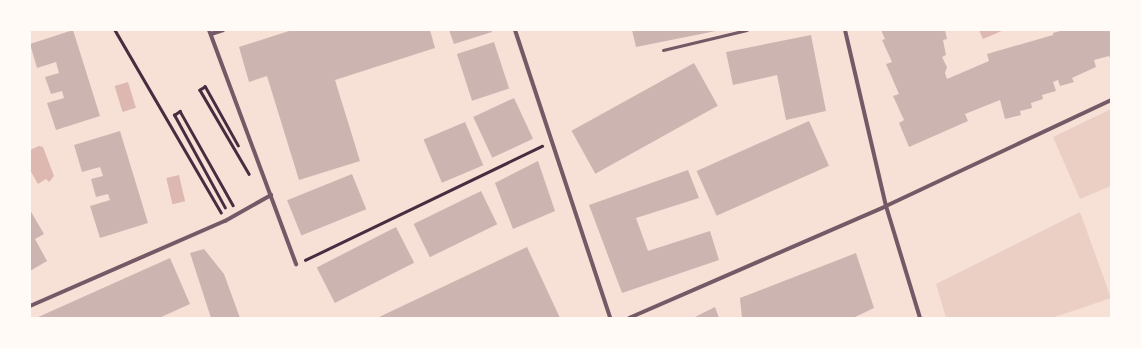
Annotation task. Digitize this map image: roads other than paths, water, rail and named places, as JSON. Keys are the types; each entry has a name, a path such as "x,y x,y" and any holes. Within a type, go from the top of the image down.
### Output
{"street":[{"path":"223,30 210,32 296,264"},
{"path":"515,30 610,318"},
{"path":"845,30 886,206 920,318"},
{"path":"629,318 886,206 1111,100"},
{"path":"30,306 226,221 271,195"}],"lane":[{"path":"663,50 747,30"}]}
